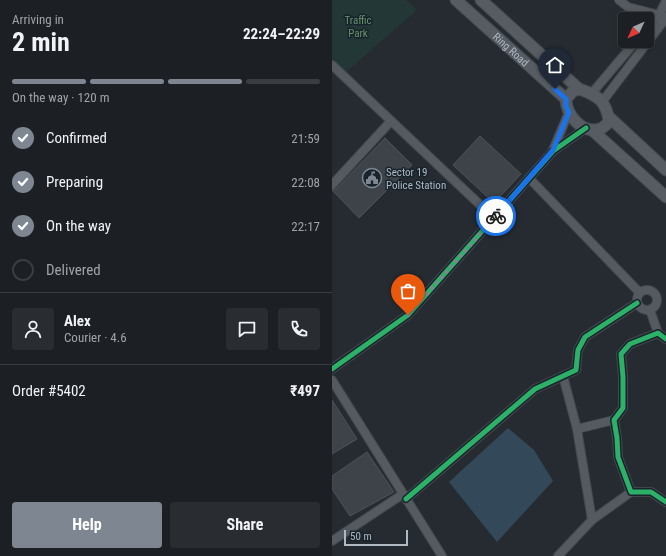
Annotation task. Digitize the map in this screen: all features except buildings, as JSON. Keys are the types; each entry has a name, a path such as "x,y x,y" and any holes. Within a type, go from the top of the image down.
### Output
{"main road":[{"name":"Ring Road","path":"456,0 566,99"},
{"name":"Ring Road","path":"480,0 579,90"},
{"path":"666,170 609,117 602,102 592,93 579,90 573,91 566,99 566,107 577,122 589,129 666,197"},
{"path":"589,129 601,129 609,122 609,117"}],"street":[{"path":"619,0 628,7 664,16"},
{"path":"602,102 664,16 666,1"},
{"path":"654,23 664,16"},
{"path":"592,93 630,48"},
{"path":"332,65 494,218"},
{"path":"332,369 408,315 553,150 569,112"},
{"path":"332,186 391,121"},
{"path":"553,150 589,129"},
{"path":"529,178 639,292"},
{"path":"639,292 649,290 655,293 657,297 666,301"},
{"path":"332,541 405,496 535,389 576,370 578,350 586,337 637,303 639,292"},
{"path":"637,303 642,309 650,310 656,305 657,297"},
{"path":"650,310 658,333 666,339"},
{"path":"577,429 614,420 623,408 621,354 630,344 658,333"},
{"path":"563,376 577,429 592,520"},
{"path":"332,380 442,556"},
{"path":"614,420 618,457 631,492"},
{"path":"558,556 592,520 631,492 651,492 666,502"}],"green space":[{"name":"Traffic Park","path":"332,0 406,0 417,10 346,72 332,59"}],"water":[{"path":"508,428 534,450 553,481 497,542 449,482"}],"cycle path":[{"path":"332,369 408,315 553,151 586,128"},
{"path":"406,499 535,389 576,370 578,350 585,337 637,303"},
{"path":"666,339 658,333 630,344 621,354 623,408 614,420 618,457 631,492 651,492 666,502"}],"way so far":[{"path":"408,315 496,216"}],"place":[{"name":"Sector 19 Police Station","path":"372,178"}],"route":[{"path":"496,216 553,150 569,112 566,107 566,99 555,89"}]}
